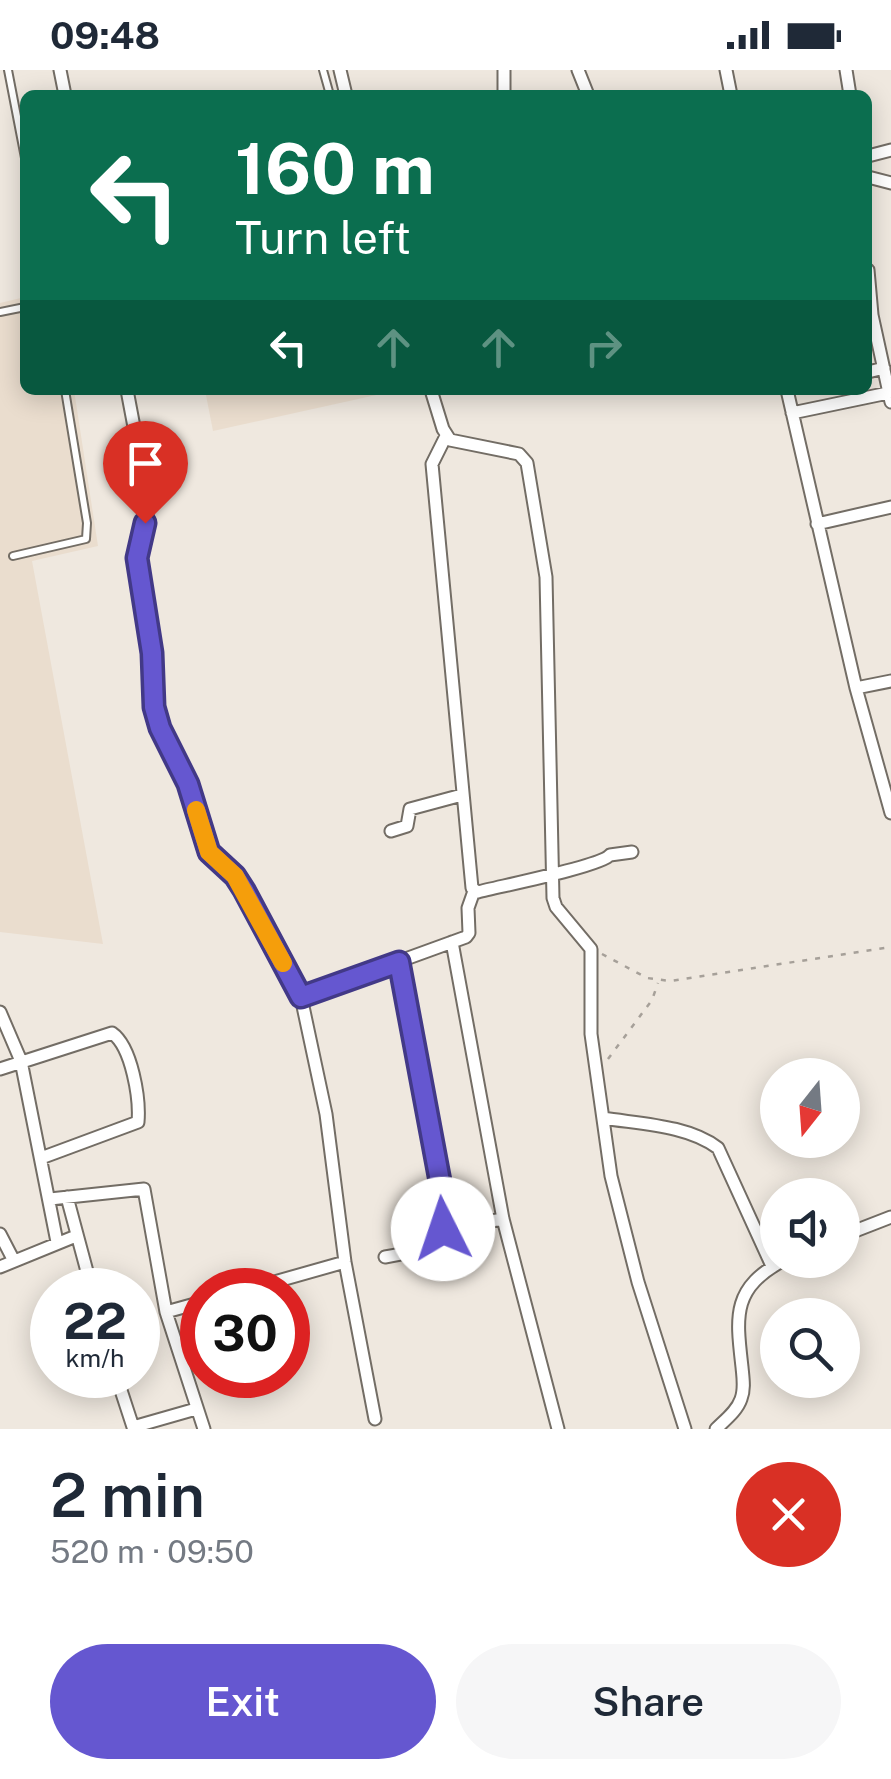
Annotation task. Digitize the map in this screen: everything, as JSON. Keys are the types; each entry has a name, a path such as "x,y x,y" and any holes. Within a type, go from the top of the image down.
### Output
{"street":[{"path":"792,413 889,397 872,315"},
{"path":"872,371 884,368"},
{"path":"128,395 148,490 149,506 137,558 152,653 154,707 188,784 209,852 244,890 301,997 326,1114 345,1262 375,1419"},
{"path":"433,395 446,436 456,442 519,454 528,462 546,577 556,907 592,949 591,1034 611,1176 638,1282 685,1429"},
{"path":"790,395 856,688 891,813"},
{"path":"301,997 469,934 468,908 474,891 470,884 432,464 446,436"},
{"path":"817,524 891,507"},
{"path":"856,688 891,681"},
{"path":"392,832 407,826 410,809 462,795"},
{"path":"474,891 589,867 610,856 632,852"},
{"path":"452,942 503,1220 558,1429"},
{"path":"385,1257 412,1252 432,1242 443,1229 445,1208 399,962"},
{"path":"0,1012 21,1061 57,1242"},
{"path":"0,1069 112,1033 119,1038 136,1087 139,1118 135,1125 41,1158"},
{"path":"603,1118 656,1126 707,1140 718,1148 760,1228"},
{"path":"50,1199 144,1189 166,1312 204,1429"},
{"path":"67,1197 85,1268"},
{"path":"860,1229 891,1217"},
{"path":"443,1229 503,1220"},
{"path":"0,1234 14,1261"},
{"path":"0,1267 76,1236"},
{"path":"310,1272 345,1262"},
{"path":"716,1429 736,1409 743,1394 738,1308 742,1298 763,1278"},
{"path":"166,1312 180,1308"},
{"path":"124,1398 133,1427 196,1409"}],"lane":[{"path":"8,70 20,132"},
{"path":"13,556 86,539 88,523 66,395"}],"path":[{"path":"592,949 659,982 891,947"},
{"path":"595,1064 607,1060 652,1000 659,982"}],"shaded area":[{"path":"20,298 20,395 75,395 98,546 32,561 103,944 0,932 0,303"},
{"path":"206,395 376,395 213,431"}],"slow traffic":[{"path":"196,810 209,852 235,876 283,963"}],"route":[{"path":"145,523 137,558 152,653 154,707 188,784 209,852 244,890 301,997 399,962 445,1208 443,1229"}]}
